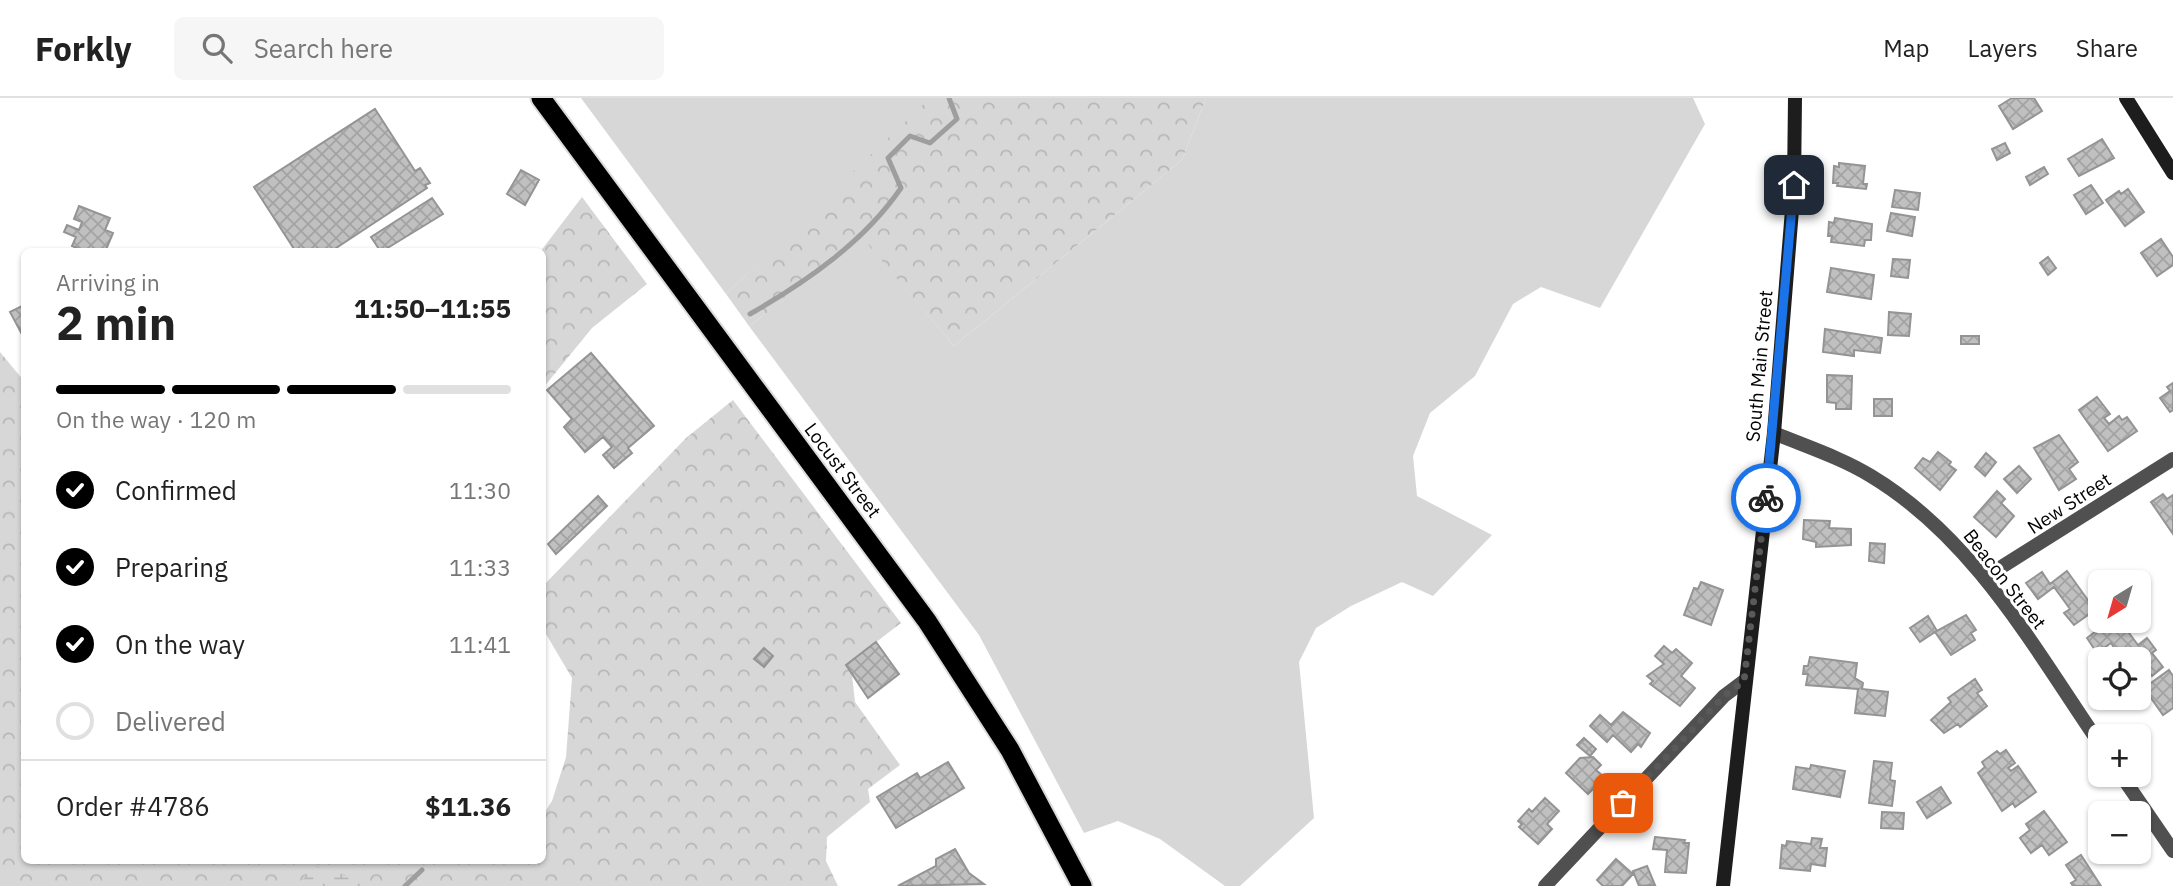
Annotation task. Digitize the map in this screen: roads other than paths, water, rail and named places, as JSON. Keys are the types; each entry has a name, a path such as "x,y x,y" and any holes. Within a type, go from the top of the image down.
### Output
{"highway":[{"name":"Locust Street","path":"541,98 927,621 1010,750 1082,886"}],"main road":[{"name":"South Main Street","path":"1723,886 1774,433 1794,185 1795,98"},
{"path":"2126,98 2173,173"}],"street":[{"name":"Beacon Street","path":"1774,433 1881,482 1914,505 1951,539 1984,578 2088,727"},
{"name":"New Street","path":"1984,578 2173,458"},
{"path":"1545,886 1724,696 1744,681"},
{"path":"2129,787 2173,850"}],"waterway":[{"path":"750,314 813,274 870,226 901,188 888,158 910,136 930,143 957,119 949,98"},
{"path":"405,886 422,870"}]}
